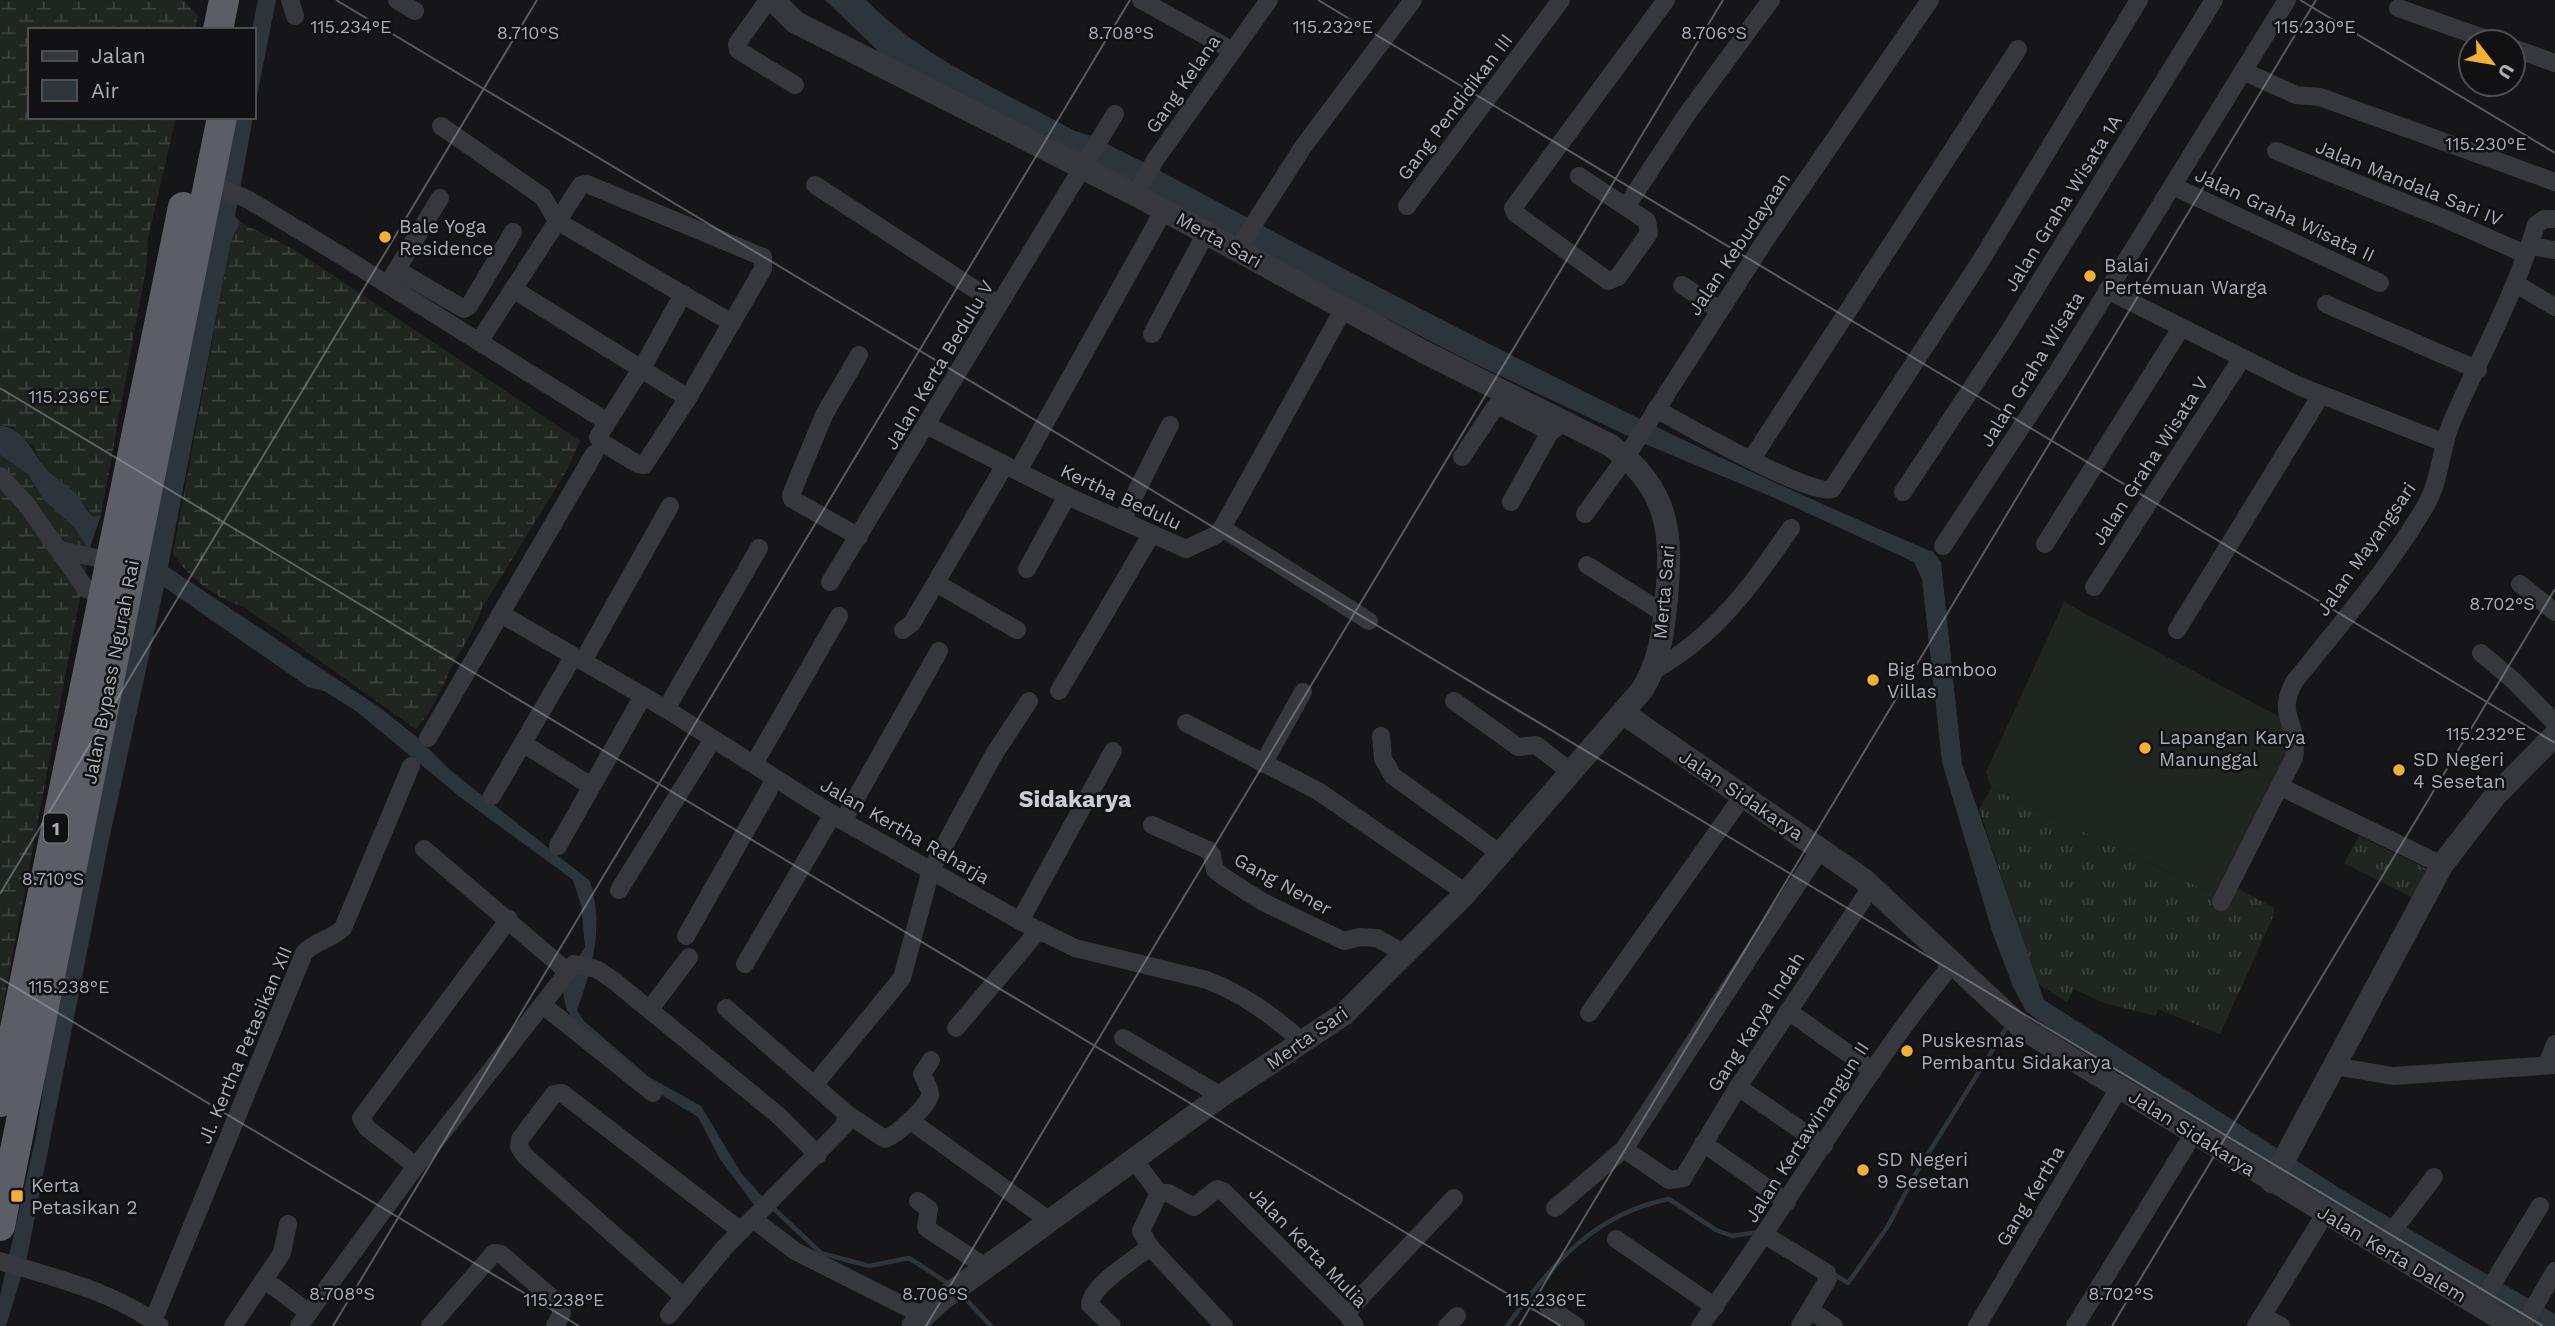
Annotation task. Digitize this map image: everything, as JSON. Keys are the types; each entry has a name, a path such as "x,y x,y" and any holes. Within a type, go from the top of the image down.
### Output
{"highway":[{"path":"218,28 225,0"},
{"path":"239,28 245,0"},
{"name":"Jalan Bypass Ngurah Rai","path":"130,521 201,119"},
{"name":"Jalan Bypass Ngurah Rai","path":"0,1102 104,596 130,521 214,185 222,119"},
{"name":"Jalan Bypass Ngurah Rai","path":"0,1226 118,562"}],"street":[{"path":"397,0 415,11"},
{"path":"770,0 743,34 737,44 738,51 795,85"},
{"name":"Merta Sari","path":"770,0 795,22 1138,193 1164,210 1238,247 1557,427 1630,450 1668,527 1671,554 1665,614 1653,671 1623,713 1466,893 1407,955 1344,1014 1226,1093 926,1314"},
{"path":"1141,0 1233,51"},
{"name":"Gang Kelana","path":"1138,193 1155,160 1269,0"},
{"path":"1238,247 1259,213 1412,0"},
{"name":"Gang Pendidikan III","path":"1407,206 1561,0"},
{"path":"1579,176 1647,221 1649,233 1618,277 1608,281 1515,213 1513,208 1666,0"},
{"path":"1626,207 1687,114 1771,0"},
{"name":"Jalan Kebudayaan","path":"1585,514 1630,450 1719,310 1930,0"},
{"path":"1653,413 1819,491 1828,491 1839,484 1980,262 2139,0"},
{"name":"Jalan Graha Wisata 1A","path":"1903,492 1947,428 2214,0"},
{"name":"Jalan Graha Wisata","path":"1943,546 2060,368 2287,0"},
{"path":"2398,8 2457,29"},
{"path":"1752,460 2018,49"},
{"path":"2527,53 2555,63"},
{"path":"2243,71 2296,95 2320,97 2555,182"},
{"name":"Jalan Kerta Bedulu V","path":"830,582 1115,114"},
{"path":"441,126 543,197 557,221 732,323"},
{"name":"Jalan Mandala Sari IV","path":"2276,152 2527,250 2555,250"},
{"path":"480,340 576,189 587,184 764,257 763,269 732,323 688,398 644,464 638,464 601,442 598,437 683,293"},
{"path":"214,185 248,201 337,253 387,287 455,324 606,421"},
{"path":"815,185 999,305"},
{"name":"Jalan Graha Wisata II","path":"2173,186 2380,283"},
{"path":"387,287 440,198"},
{"path":"903,630 912,623 1013,464 1164,210"},
{"name":"Jalan Mayangsari","path":"2221,902 2294,758 2297,743 2285,705 2287,695 2294,682 2363,597 2421,513 2437,478 2451,424 2516,284 2538,222 2555,219"},
{"path":"397,270 464,309 469,306 513,232"},
{"path":"1152,334 1206,233"},
{"path":"2516,284 2555,307"},
{"path":"1682,285 1719,310"},
{"path":"513,289 639,370 688,398"},
{"path":"2107,290 2320,395 2445,443"},
{"path":"2326,304 2478,370"},
{"name":"Kertha Bedulu","path":"926,425 1013,464 1067,496 1186,549 1216,535 1222,528 1344,308"},
{"path":"2045,544 2182,328"},
{"path":"859,355 824,415 791,495 792,499 859,537"},
{"name":"Jalan Graha Wisata V","path":"2094,587 2242,358"},
{"path":"2178,630 2320,395"},
{"path":"1462,457 1495,407 1557,427 1511,502"},
{"path":"1122,520 1170,425"},
{"path":"428,738 594,454"},
{"path":"0,476 27,505 86,589 104,596"},
{"path":"1027,569 1067,496"},
{"path":"492,796 670,506"},
{"path":"1222,528 1368,621"},
{"path":"1653,671 1688,652 1731,609 1747,592 1791,528"},
{"path":"1059,691 1151,535"},
{"path":"666,709 759,548"},
{"path":"59,551 118,562"},
{"path":"1587,565 1665,614"},
{"path":"936,583 1017,629"},
{"path":"2521,584 2555,612"},
{"name":"Jalan Kertha Raharja","path":"501,614 666,709 838,817 1020,920 1075,948 1226,987 1258,1004 1304,1043"},
{"path":"754,764 839,616"},
{"path":"745,964 939,651"},
{"path":"2480,653 2514,681 2555,723"},
{"path":"1263,764 1303,692"},
{"path":"558,846 643,696"},
{"path":"815,1084 902,978 931,870 993,756 1029,701"},
{"path":"1454,701 1518,747 1536,745 1571,772"},
{"name":"Jalan Sidakarya","path":"1623,713 1742,797 1821,848 1872,886 2022,1029 2274,1179 2442,865 2495,796 2555,735"},
{"path":"1186,723 1318,791 1466,893"},
{"path":"1381,736 1384,758 1393,776 1501,854"},
{"path":"619,890 713,739"},
{"path":"524,744 591,786"},
{"path":"1020,920 1113,751"},
{"name":"Jl. Kertha Petasikan XII","path":"157,1323 304,953 315,942 334,937 343,928 411,766"},
{"path":"685,936 775,779"},
{"path":"2281,787 2442,865"},
{"path":"1589,1013 1742,797"},
{"name":"Gang Nener","path":"1152,825 1208,850 1218,873 1263,902 1344,941 1360,937 1377,938 1407,955"},
{"path":"1555,1209 1624,1149 1821,848"},
{"path":"424,849 571,968 596,969 650,1009 779,1116 818,1155"},
{"name":"Gang Karya Indah","path":"1624,1149 1662,1176 1677,1181 1683,1178 1738,1087 1872,886"},
{"path":"416,1166 367,1128 361,1118 509,919"},
{"path":"956,1028 1039,930"},
{"path":"650,1009 689,957"},
{"name":"Jalan Kertawinangun II","path":"1700,1326 1765,1235 1914,1010 1953,962"},
{"path":"265,1280 304,1319 416,1166 544,1006 571,968"},
{"path":"544,1006 653,1093"},
{"path":"726,1007 847,1114 875,1135 888,1138 912,1119 929,1097 929,1089 922,1074 931,1060"},
{"path":"1788,1012 1873,1071"},
{"path":"1123,1038 1226,1093"},
{"path":"2334,1066 2393,1076 2551,1065 2555,1044"},
{"path":"1170,1053 1226,1093"},
{"path":"1738,1087 1824,1146"},
{"name":"Gang Kertha","path":"1977,1326 2119,1088"},
{"path":"684,1297 524,1156 519,1147 520,1139 554,1094 562,1093 757,1215 795,1251 926,1314"},
{"path":"669,1315 757,1215 844,1126 847,1114"},
{"path":"919,1127 1050,1221"},
{"path":"2075,1326 2194,1133"},
{"path":"1703,1143 1787,1202"},
{"path":"1133,1160 1159,1193 1141,1231 1150,1247 1224,1326"},
{"path":"2383,1244 2400,1218 2434,1177"},
{"name":"Jalan Kerta Dalem","path":"2274,1179 2325,1214 2383,1244 2520,1325"},
{"name":"Jalan Kerta Mulia","path":"1159,1193 1168,1193 1194,1207 1217,1189 1223,1191 1351,1320"},
{"path":"1351,1320 1454,1198"},
{"path":"918,1200 929,1209 926,1227 980,1272"},
{"path":"2481,1303 2540,1206"},
{"path":"2281,1326 2259,1321 2325,1214"},
{"path":"233,1326 282,1253 288,1224"},
{"path":"1765,1235 1827,1273 1828,1279 1800,1326"},
{"path":"1616,1239 1715,1307"},
{"path":"1112,1326 1090,1305 1090,1298 1101,1285 1150,1247"},
{"path":"430,1326 494,1253 500,1254 559,1304 562,1313 555,1326"},
{"path":"2,1262 84,1286 157,1323"},
{"path":"2520,1325 2541,1296 2555,1270"},
{"path":"1548,1307 1576,1326"},
{"path":"1810,1310 1834,1326"}],"green space":[{"path":"0,0 183,0 198,16 195,28 28,28 28,119 176,119 148,239 146,269 101,515 94,517 77,495 43,466 33,447 13,427 0,425"},
{"path":"240,222 297,251 580,441 567,470 482,608 435,702 416,729 244,607 223,599 204,586 186,570 173,553 231,241"},
{"path":"0,455 28,474 43,499 75,528 89,550 0,1022"},
{"name":"Lapangan Karya Manunggal","path":"2064,602 2278,716 2294,741 2219,896 1991,788 1986,772"},
{"path":"1991,788 2219,896 2226,882 2274,908 2273,917 2220,1034 2158,1009 2156,1016 2104,1003 2074,989 2067,1002 2038,984 1979,809"},
{"path":"2359,836 2431,871 2417,900 2344,863"}],"water":[{"path":"258,0 276,0 256,101 256,28 252,28"},
{"path":"825,0 866,0 913,40 939,57 1075,131 1091,136 1149,165 1536,368 1733,463 1933,552 1941,562 1962,764 2044,1000 2349,1194 2555,1314 2555,1326 2536,1326 2419,1261 2054,1032 2026,1011 2013,987 1992,931 1942,762 1922,579 1914,562 1777,499 1645,444 1469,361 892,64"},
{"path":"235,119 253,119 235,216 240,222 231,241 168,567 379,707 417,737 450,770 590,881 596,915 595,947 577,1010 584,1021 649,1077 701,1106 741,1173 765,1199 755,1206 720,1159 698,1117 647,1086 577,1027 566,1008 563,992 569,973 585,947 581,905 573,880 460,797 356,711 324,691 308,687 164,587 109,840 27,1257 6,1326 0,1326 0,1296 36,1136 54,1018"},
{"path":"0,425 21,435 47,469 77,495 91,515 101,515 89,550 75,528 43,499 28,474 0,455"}],"waterway":[{"path":"1832,1273 1848,1283 1888,1226 1915,1175 2005,1030"},
{"path":"1507,1326 1557,1263 1576,1246 1596,1230 1642,1206 1669,1199 1716,1230 1732,1236 1758,1232"},
{"path":"772,1207 821,1253 869,1266 909,1258 949,1284"},
{"path":"961,1294 991,1326"}],"place":[{"name":"Bale Yoga Residence","path":"385,237"},
{"name":"Balai Pertemuan Warga","path":"2090,276"},
{"name":"Big Bamboo Villas","path":"1873,680"},
{"name":"Lapangan Karya Manunggal","path":"2145,748"},
{"name":"SD Negeri 4 Sesetan","path":"2399,770"},
{"name":"Puskesmas Pembantu Sidakarya","path":"1907,1051"},
{"name":"SD Negeri 9 Sesetan","path":"1863,1170"},
{"name":"Kerta Petasikan 2","path":"17,1196"}],"district":[{"name":"Sidakarya","path":"1075,799"}]}
